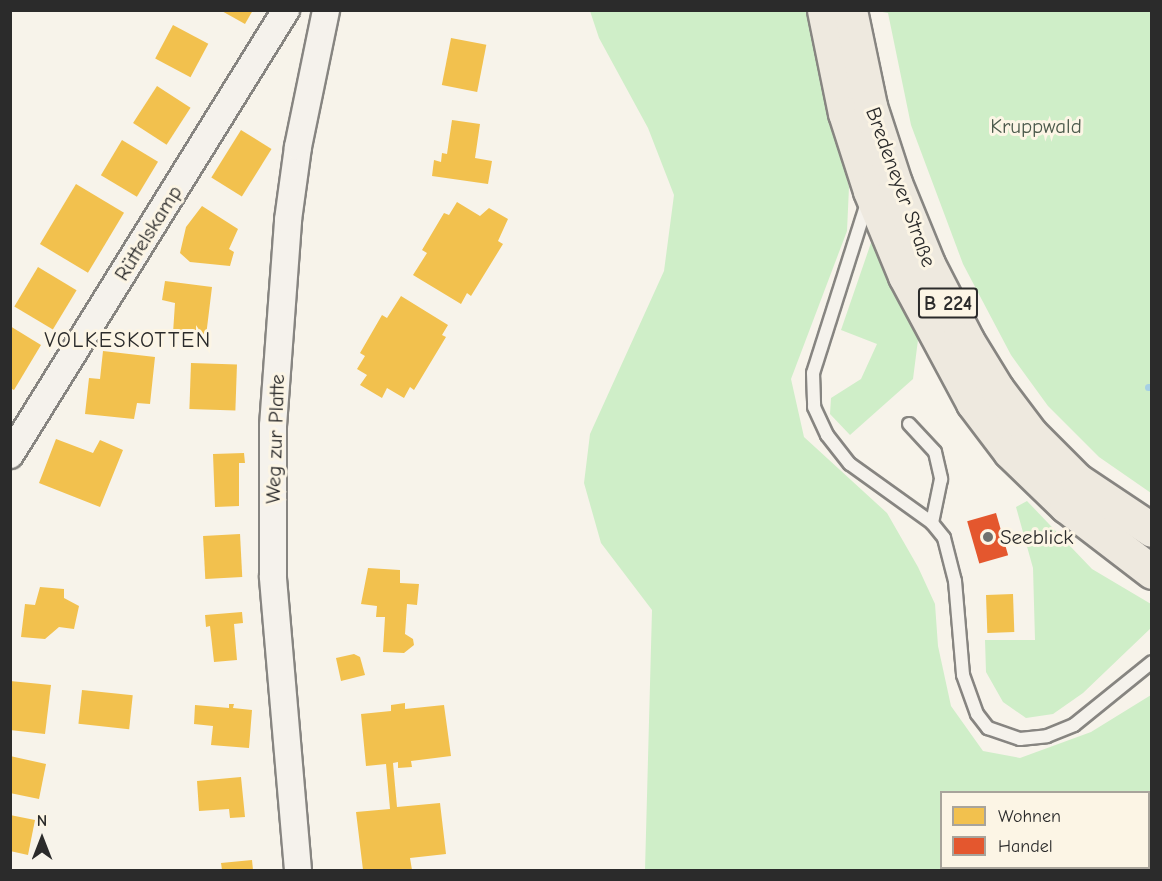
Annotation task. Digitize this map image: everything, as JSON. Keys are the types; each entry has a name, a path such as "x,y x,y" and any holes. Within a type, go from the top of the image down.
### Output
{"main road":[{"name":"Bredeneyer Straße","path":"824,10 845,113 870,191 905,276 973,403 1010,452 1066,507 1152,572"},
{"name":"Bredeneyer Straße","path":"850,10 870,106 895,183 928,264 967,340 997,389 1031,434 1077,480 1152,530"}],"street":[{"name":"Rüttelskamp","path":"10,455 285,10"},
{"name":"Weg zur Platte","path":"298,870 274,584 273,426 288,220 298,147 326,10"}],"lane":[{"name":"Bredeneyer Straße","path":"870,191 859,237 825,329 813,373 814,407 827,435 850,464 932,523 944,538 955,580 963,675 977,714 988,728 1020,739 1047,736 1074,725 1152,662"},
{"path":"909,424 935,452 941,479 932,523"}],"green space":[{"path":"590,11 808,11 817,64 849,187 847,231 791,379 804,437 887,513 918,567 935,604 938,646 951,706 983,751 1020,758 1091,732 1151,695 1151,870 645,870 652,610 601,543 584,483 590,434 664,271 674,195 648,128 599,38"},
{"name":"Kruppwald","path":"877,11 1151,11 1151,493 1099,457 1048,406 1011,355 963,264 911,125 888,13"},
{"path":"873,237 919,332 913,379 850,435 830,414 831,398 861,379 877,344 841,330"},
{"path":"1027,501 1092,569 1151,604 1152,627 1083,693 1053,714 1026,718 1003,702 986,672 985,640 1035,640 1033,568 1016,507"}],"building: Wohnen":[{"path":"220,10 253,10 245,24"},
{"path":"173,25 208,44 190,77 155,59"},
{"path":"451,38 486,45 477,92 442,85"},
{"path":"157,86 191,108 167,145 133,123"},
{"path":"452,120 480,124 475,158 492,161 488,184 432,176 434,160 441,162 442,153 447,154"},
{"path":"241,130 272,149 242,197 211,177"},
{"path":"122,140 158,162 137,197 101,175"},
{"path":"76,184 124,213 88,273 40,244"},
{"path":"457,202 480,216 489,208 508,219 498,241 503,244 471,296 467,293 461,304 413,275 427,253 422,250 444,213 449,215"},
{"path":"202,206 238,229 229,249 234,252 230,266 190,262 180,253 186,227"},
{"path":"38,267 77,290 53,330 14,306"},
{"path":"165,281 212,287 206,336 173,333 175,303 162,300"},
{"path":"401,296 448,325 442,335 446,337 414,390 410,387 404,398 387,388 382,398 360,385 367,375 357,369 365,356 360,353 382,315 387,318"},
{"path":"10,326 41,345 14,390 10,388"},
{"path":"103,351 155,357 150,404 137,403 134,419 85,414 89,378 100,379"},
{"path":"191,363 237,365 235,411 189,409"},
{"path":"56,439 93,453 100,440 123,450 100,507 39,483"},
{"path":"244,453 245,463 239,463 239,506 215,507 213,454"},
{"path":"240,534 242,577 205,579 203,536"},
{"path":"368,568 400,570 400,583 419,584 417,605 407,604 405,634 413,639 414,645 404,653 383,652 385,617 376,617 377,606 361,604"},
{"path":"40,587 64,589 64,598 79,606 74,629 59,627 45,639 21,637 25,604 35,605"},
{"path":"1013,594 1014,632 987,633 986,595"},
{"path":"242,612 243,623 234,624 237,660 214,662 210,626 206,627 205,615"},
{"path":"354,654 360,657 365,675 341,681 336,658"},
{"path":"10,681 51,685 45,734 10,730"},
{"path":"82,690 133,695 129,729 78,724"},
{"path":"405,703 405,709 444,705 451,756 411,761 412,767 398,768 398,762 393,763 397,807 440,803 446,854 410,858 412,870 363,870 356,812 390,809 386,764 366,766 361,714 391,711 391,705"},
{"path":"229,704 234,704 233,708 252,710 249,748 211,745 213,726 194,724 195,705 229,708"},
{"path":"10,756 46,764 39,799 10,793"},
{"path":"241,777 245,817 230,818 229,809 199,811 197,781"},
{"path":"10,815 35,820 28,855 10,851"},
{"path":"252,860 253,870 222,870 221,863"}],"building: Handel":[{"path":"996,513 1008,555 979,564 967,521"}],"place":[{"name":"Seeblick","path":"988,537"}],"district":[{"name":"VOLKESKOTTEN","path":"128,341"}]}
